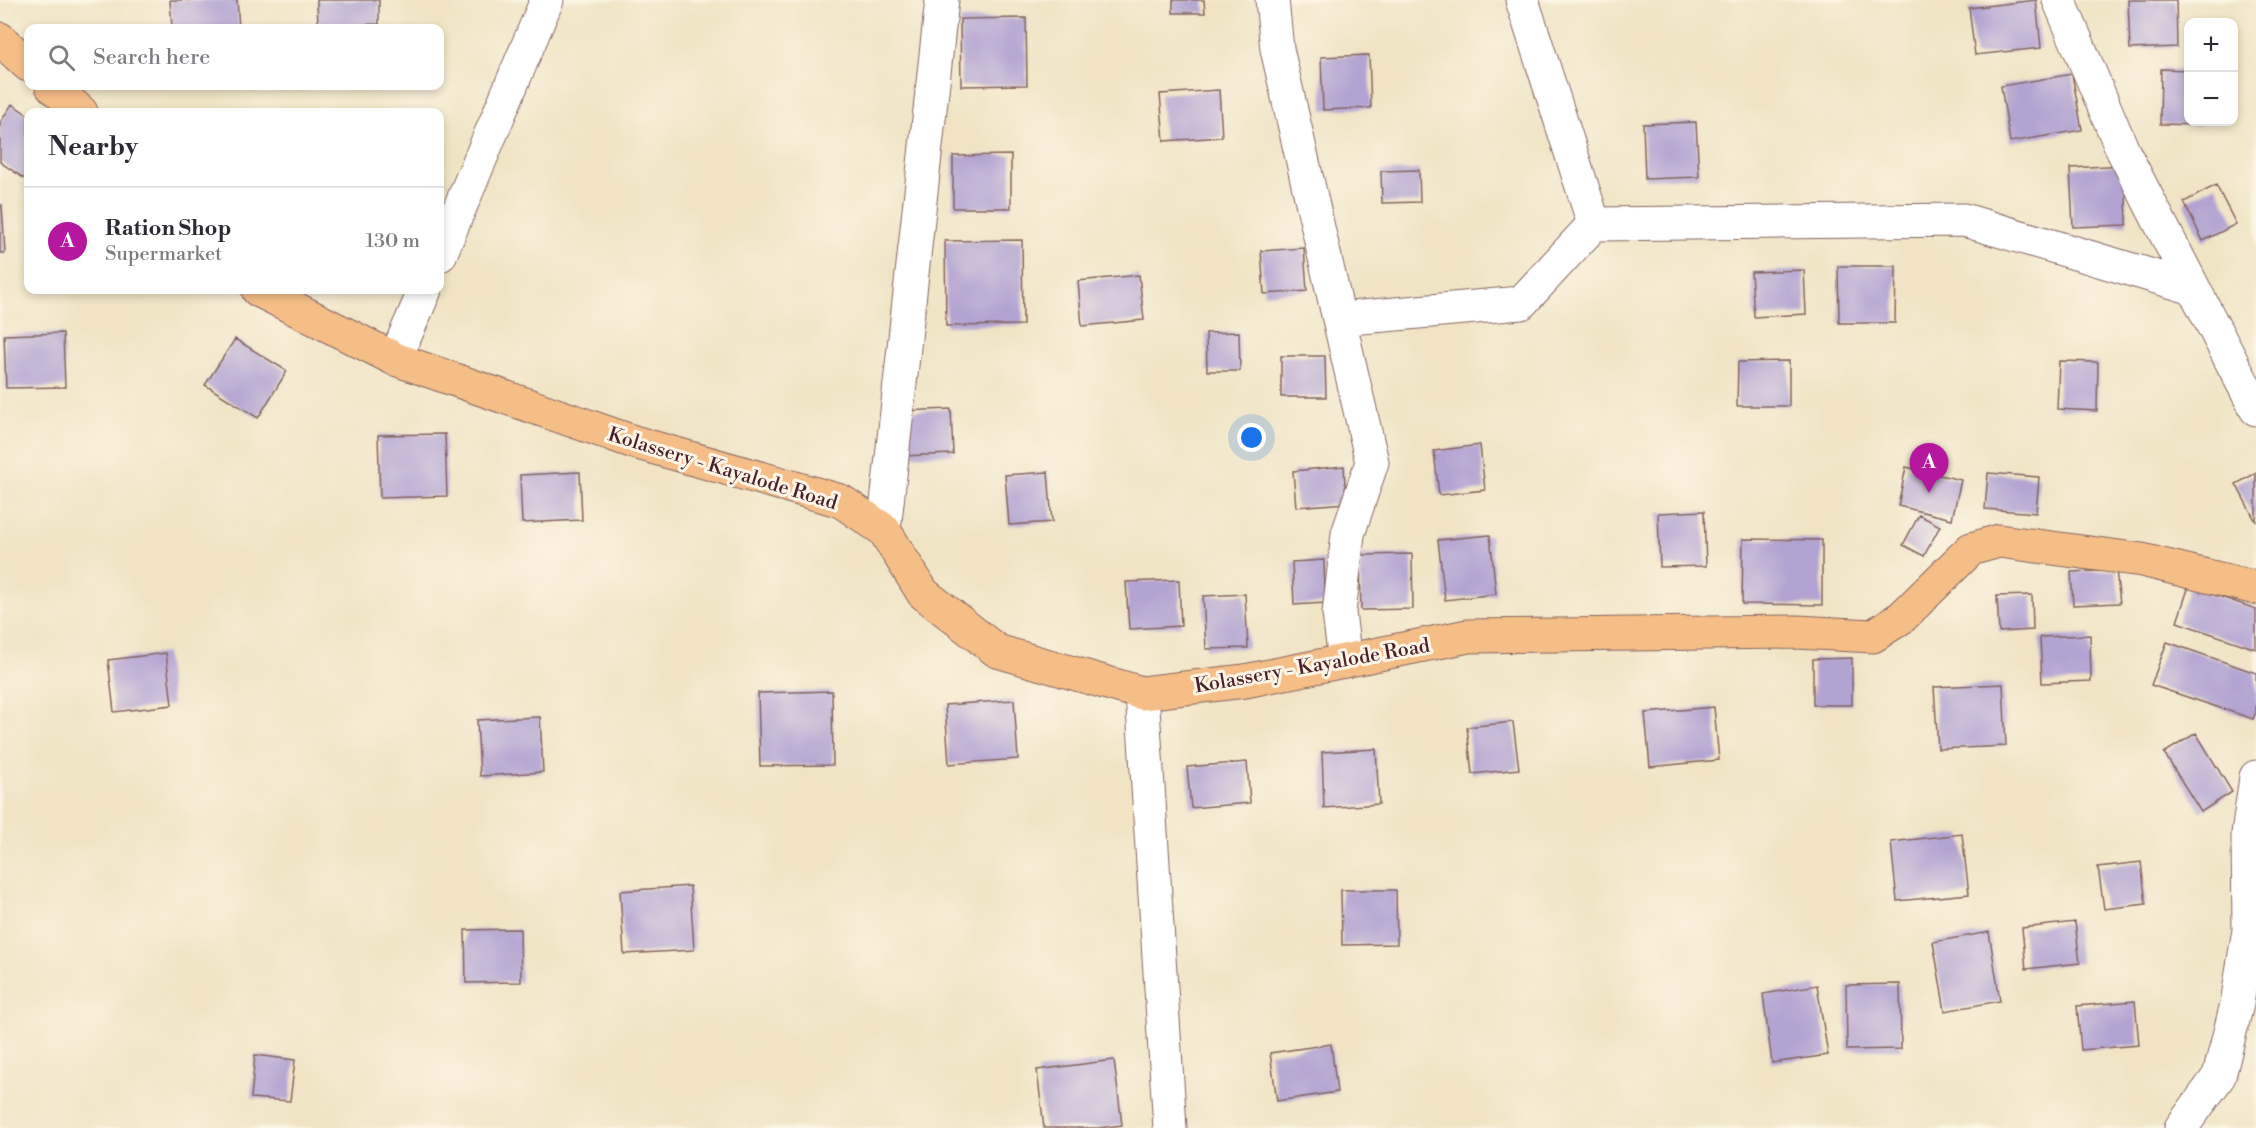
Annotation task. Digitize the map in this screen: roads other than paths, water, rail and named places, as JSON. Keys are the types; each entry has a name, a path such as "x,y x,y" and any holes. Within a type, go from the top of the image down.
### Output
{"main road":[{"path":"0,39 24,60"},
{"path":"56,90 77,108"},
{"name":"Kolassery - Kayalode Road","path":"266,294 395,359 634,442 841,501 884,530 923,593 997,651 1143,693 1245,681 1468,636 1785,632 1873,636 1902,617 1971,549 1999,541 2142,560 2256,588"}],"street":[{"path":"444,245 547,0"},
{"path":"884,530 942,0"},
{"path":"1272,0 1277,49 1372,462 1348,534 1340,613 1345,661"},
{"path":"1522,0 1594,224"},
{"path":"2059,0 2123,151 2256,409"},
{"path":"1339,319 1521,303 1594,224 1964,220 2193,288"},
{"path":"395,359 423,294"},
{"path":"1143,693 1170,1128"},
{"path":"2181,1128 2219,1076 2237,1004 2249,930 2252,860 2248,834 2256,777"}],"place":[{"name":"Ration Shop","path":"1929,493"}]}
